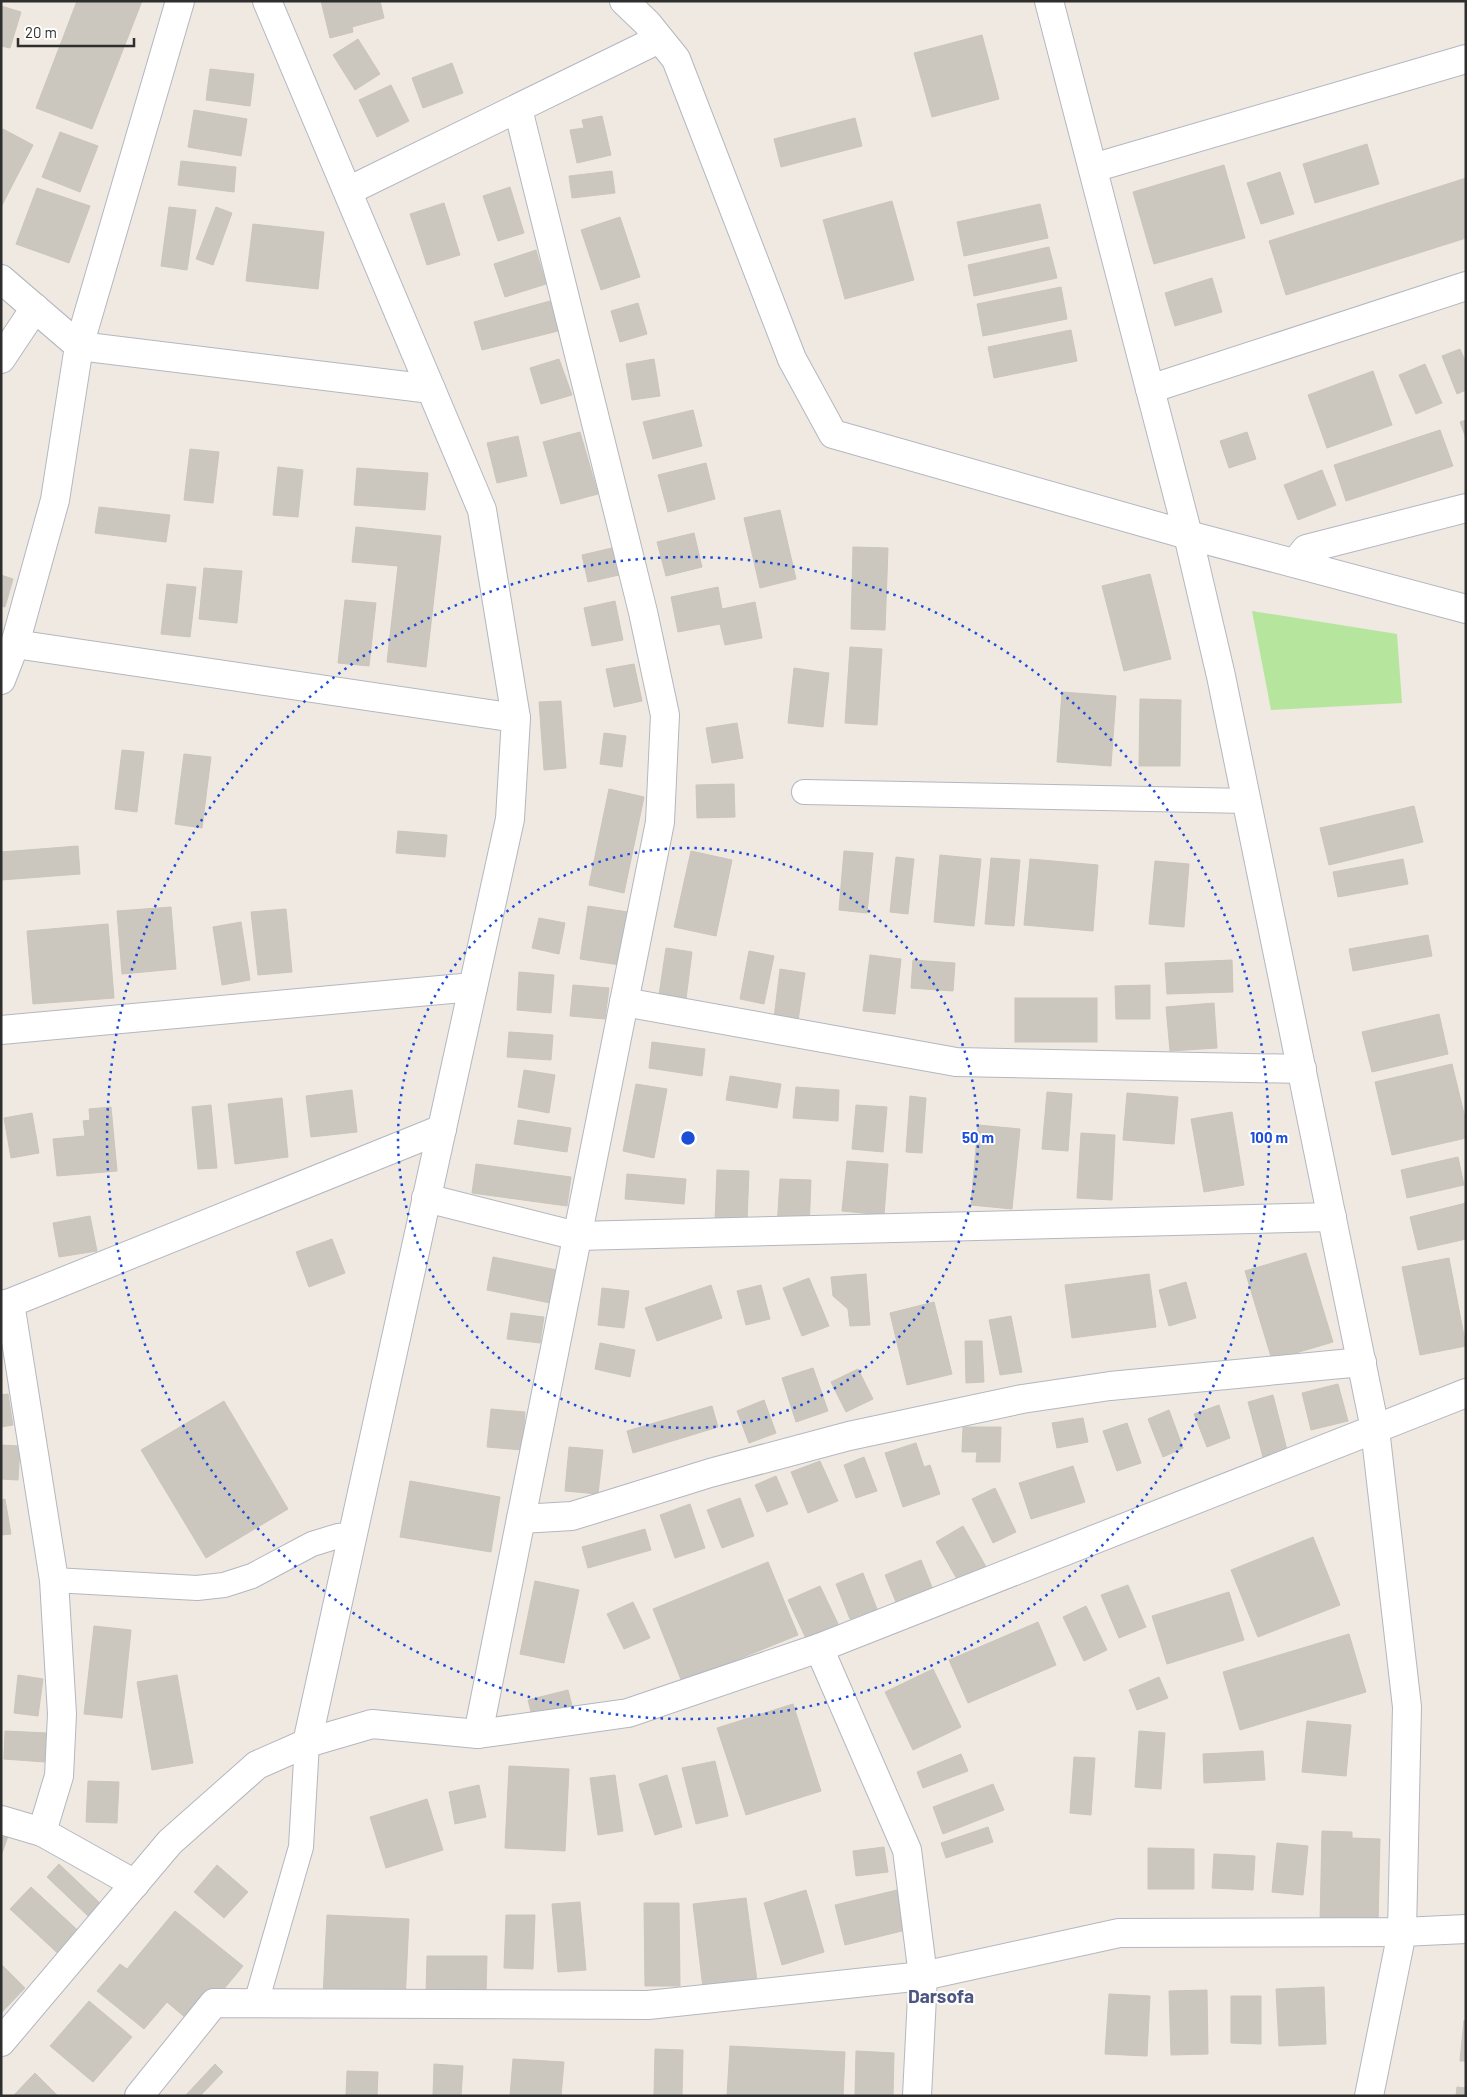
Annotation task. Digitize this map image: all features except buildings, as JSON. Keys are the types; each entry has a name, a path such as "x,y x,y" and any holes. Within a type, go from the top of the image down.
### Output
{"street":[{"path":"1,680 15,644 54,500 78,346 180,1"},
{"path":"267,1 482,510 516,718 510,819 307,1743"},
{"path":"624,1 647,23 676,59 792,360 833,434 1188,534 1466,609"},
{"path":"1050,1 1188,534 1221,676 1375,1429 1407,1707 1402,1932 1369,2096"},
{"path":"348,191 660,39"},
{"path":"1093,168 1466,58"},
{"path":"478,1734 660,822 665,715 643,612 518,109"},
{"path":"1,279 78,346 431,389"},
{"path":"1150,389 1466,286"},
{"path":"1,359 35,308"},
{"path":"1295,563 1306,549 1466,508"},
{"path":"15,644 516,718"},
{"path":"1,1030 473,987"},
{"path":"624,1002 956,1062 1302,1069"},
{"path":"42,1832 58,1776 62,1714 54,1580 6,1304 442,1129"},
{"path":"426,1198 577,1236 1332,1217"},
{"path":"521,1519 572,1516 710,1473 849,1436 1022,1399 1110,1386 1362,1362"},
{"path":"1,2042 170,1842 257,1765 307,1743 372,1724 478,1734 628,1713 819,1648 1466,1393"},
{"path":"819,1648 906,1850 924,1976 917,2096"},
{"path":"1,1820 42,1832 135,1884"},
{"path":"139,2096 214,2003 648,2005 924,1976 1119,1933 1402,1932 1466,1929"}],"lane":[{"path":"804,792 1246,801"},
{"path":"54,1580 197,1588 224,1584 252,1576 312,1544 338,1536 352,1535"},
{"path":"256,2003 300,1848 307,1743"}],"green space":[{"path":"1252,611 1397,634 1402,703 1271,710"}],"district":[{"name":"Darsofa","path":"941,1995"}]}
